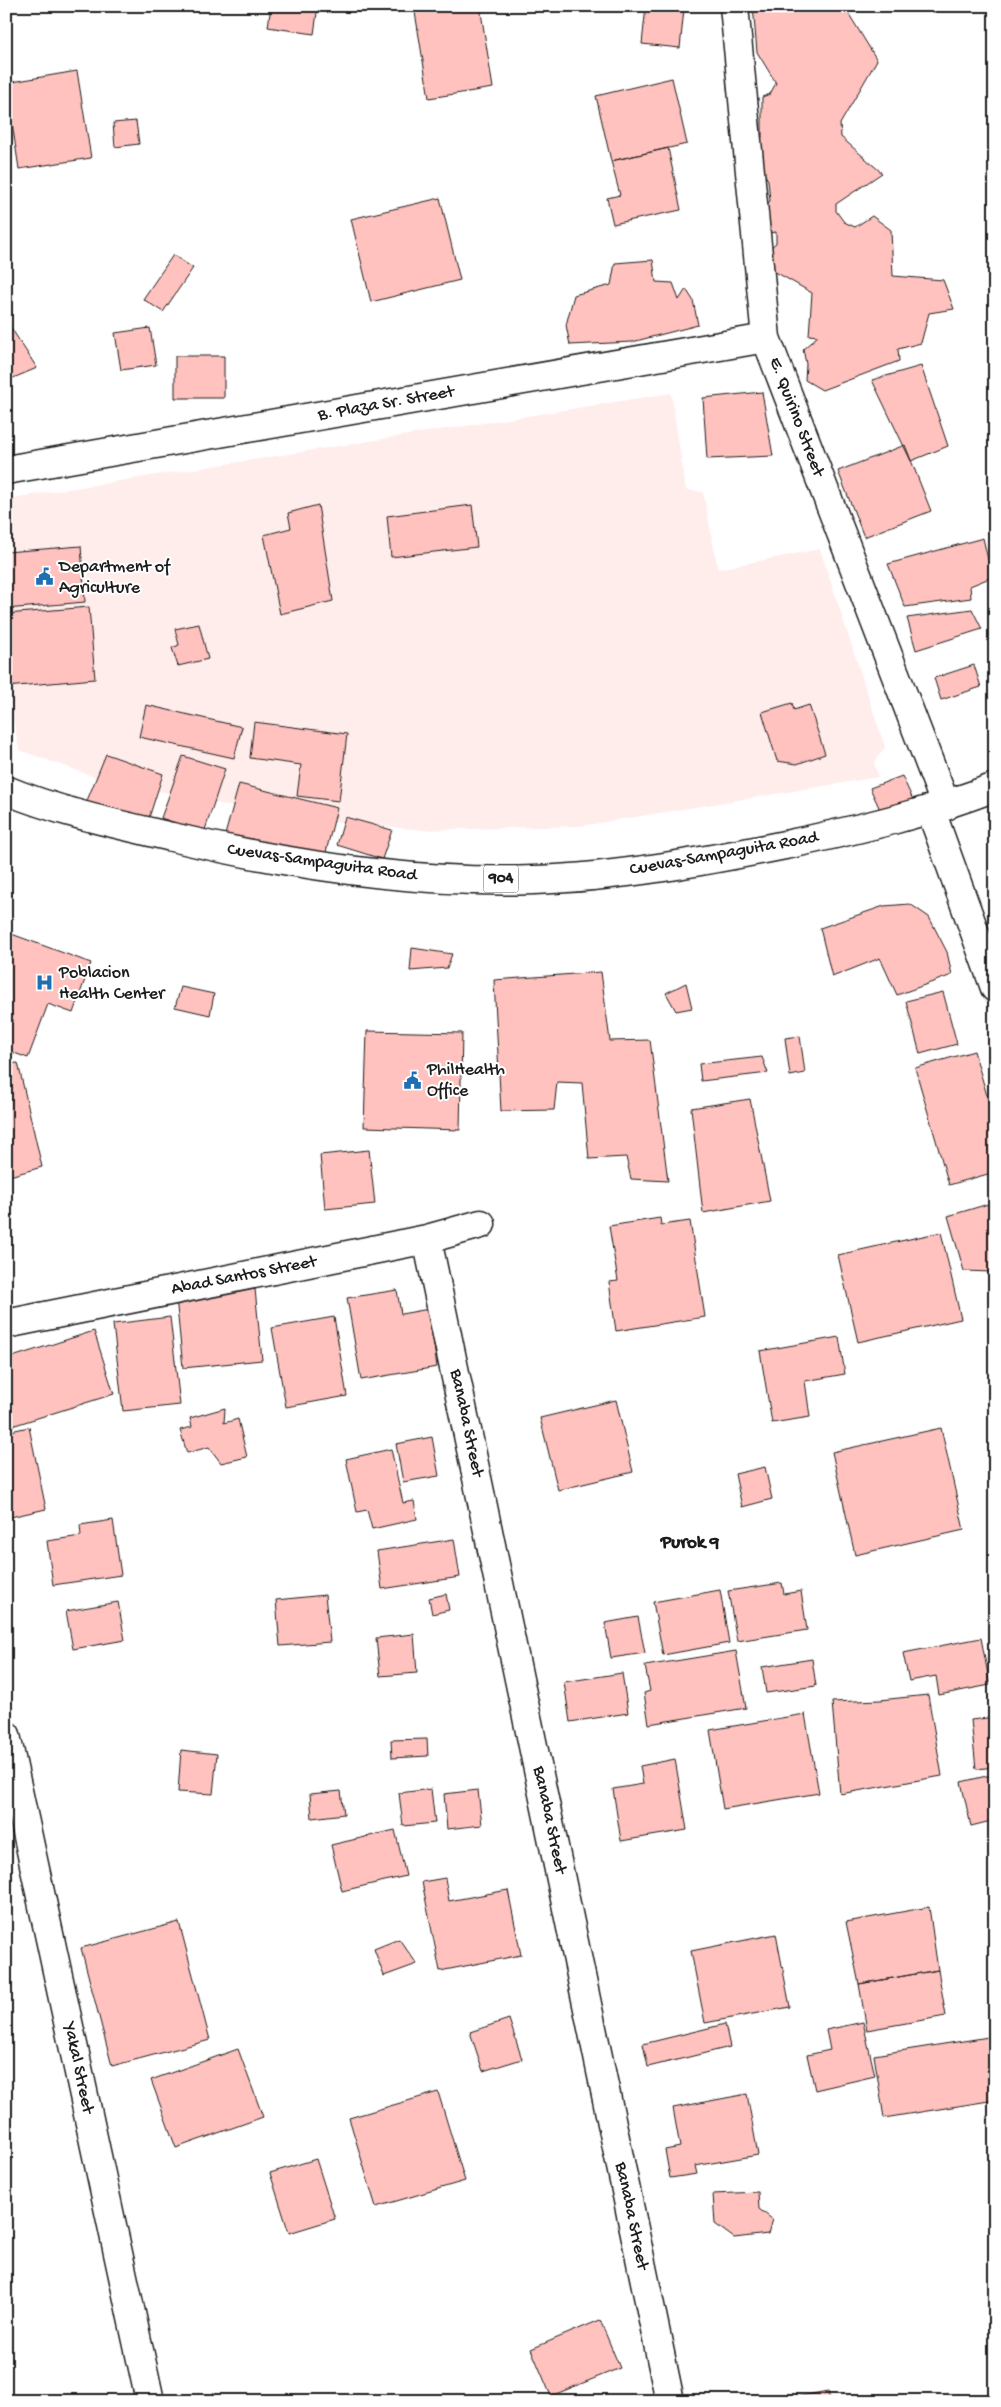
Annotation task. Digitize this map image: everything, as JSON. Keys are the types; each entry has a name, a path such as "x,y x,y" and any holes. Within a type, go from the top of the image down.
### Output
{"street":[{"name":"E. Quirino Street","path":"734,6 766,338 938,809 995,988"},
{"name":"B. Plaza Sr. Street","path":"6,470 766,338"},
{"name":"Cuevas-Sampaguita Road","path":"6,790 107,822 225,850 310,865 393,876 534,880 654,869 715,859 835,834 938,809 995,787"},
{"name":"Abad Santos Street","path":"6,1324 428,1239 481,1224"},
{"name":"Banaba Street","path":"428,1239 670,2401"},
{"name":"Yakal Street","path":"6,1735 150,2401"}],"shaded area":[{"path":"671,393 686,490 703,492 718,569 820,549 885,747 874,763 878,777 581,826 424,830 276,816 98,778 19,750 6,678 6,499"}],"building":[{"path":"271,6 318,6 314,34 268,27"},
{"path":"414,6 480,6 493,88 429,98"},
{"path":"646,6 684,9 680,48 642,44"},
{"path":"753,6 842,6 847,11 877,60 840,124 841,137 882,173 836,204 836,211 844,222 855,227 872,216 891,230 893,276 943,280 954,309 929,313 921,343 898,349 899,361 822,390 805,380 806,364 803,349 818,336 809,335 812,293 772,270 766,251 776,243 776,232 756,235 759,212 770,201 768,180 754,157 762,137 762,97 770,94 776,83 757,52"},
{"path":"77,71 91,158 19,169 6,83"},
{"path":"672,78 687,144 611,161 596,96"},
{"path":"136,121 139,144 115,147 113,123"},
{"path":"668,148 681,210 613,224 607,198 620,195 611,161"},
{"path":"440,198 460,280 371,302 351,219"},
{"path":"173,255 193,268 163,312 143,299"},
{"path":"653,260 656,282 673,283 679,300 686,289 693,300 698,325 632,342 570,345 566,325 574,295 611,285 615,263"},
{"path":"6,320 37,368 6,381"},
{"path":"150,328 156,365 121,370 115,333"},
{"path":"175,356 224,356 224,398 175,398"},
{"path":"921,366 948,446 911,461 872,380"},
{"path":"762,392 773,456 707,459 703,398"},
{"path":"905,445 931,511 864,537 838,471"},
{"path":"318,505 333,601 280,614 264,535 291,528 288,513"},
{"path":"472,505 477,547 391,557 387,516"},
{"path":"983,538 992,577 970,586 971,598 905,607 888,564"},
{"name":"Department of Agriculture","path":"81,546 85,602 6,609 6,552"},
{"path":"89,607 95,679 6,687 6,614"},
{"path":"972,609 982,629 916,650 907,618"},
{"path":"199,624 208,659 178,666 172,648 179,645 175,629"},
{"path":"974,665 981,687 941,700 934,678"},
{"path":"792,703 794,710 809,705 825,754 797,764 777,761 762,712"},
{"path":"146,705 242,727 234,758 139,737"},
{"path":"254,722 347,734 339,801 297,796 301,765 250,758"},
{"path":"106,754 163,774 147,824 86,803"},
{"path":"183,756 225,769 204,833 161,818"},
{"path":"902,776 915,804 883,816 870,788"},
{"path":"239,784 337,808 324,860 225,835"},
{"path":"345,817 392,830 382,859 337,845"},
{"path":"910,904 929,917 947,952 952,975 897,995 880,958 832,977 820,928 884,906"},
{"name":"Poblacion Health Center","path":"6,932 91,963 73,1013 48,1004 28,1058 6,1050"},
{"path":"412,948 452,954 447,968 410,971"},
{"path":"601,972 610,1041 650,1040 668,1181 631,1179 626,1157 589,1159 582,1083 557,1082 554,1110 501,1111 494,980"},
{"path":"686,983 692,1008 676,1011 666,993"},
{"path":"181,987 214,994 210,1015 175,1007"},
{"path":"943,992 957,1044 920,1054 906,1001"},
{"name":"PhilHealth Office","path":"367,1031 462,1033 460,1130 364,1127"},
{"path":"800,1036 805,1073 790,1076 785,1038"},
{"path":"974,1051 995,1123 995,1172 949,1185 915,1068"},
{"path":"762,1057 768,1073 701,1081 699,1064"},
{"path":"18,1063 42,1167 6,1177 6,1064"},
{"path":"750,1099 770,1201 703,1213 691,1108"},
{"path":"369,1150 375,1204 325,1209 320,1155"},
{"path":"995,1202 995,1284 991,1272 964,1271 948,1216"},
{"path":"660,1218 661,1225 690,1221 705,1317 616,1331 609,1282 618,1281 609,1226"},
{"path":"941,1232 961,1319 858,1342 838,1255"},
{"path":"255,1289 262,1360 183,1368 176,1297"},
{"path":"397,1290 401,1314 429,1309 437,1367 361,1380 347,1298"},
{"path":"170,1317 180,1405 123,1411 113,1324"},
{"path":"334,1317 347,1396 286,1407 272,1328"},
{"path":"94,1331 114,1394 12,1426 6,1408 6,1359"},
{"path":"839,1337 845,1374 805,1381 810,1417 772,1423 760,1351"},
{"path":"616,1400 633,1472 558,1490 540,1418"},
{"path":"225,1408 224,1423 238,1419 247,1457 221,1463 209,1447 187,1453 180,1430 192,1427 190,1418"},
{"path":"29,1427 46,1509 6,1518 6,1432"},
{"path":"941,1428 964,1530 855,1555 832,1452"},
{"path":"432,1437 439,1476 403,1482 396,1444"},
{"path":"391,1449 403,1503 414,1501 417,1519 372,1529 367,1510 357,1512 346,1459"},
{"path":"765,1467 772,1499 742,1507 735,1474"},
{"path":"113,1520 121,1575 53,1585 47,1541 81,1536 80,1525"},
{"path":"454,1539 460,1577 382,1589 377,1551"},
{"path":"782,1583 784,1594 801,1591 807,1630 737,1641 728,1591"},
{"path":"720,1590 729,1643 663,1655 653,1602"},
{"path":"446,1594 449,1610 432,1614 429,1598"},
{"path":"325,1595 330,1642 280,1646 276,1600"},
{"path":"118,1602 125,1640 73,1649 66,1611"},
{"path":"638,1617 645,1653 611,1658 605,1623"},
{"path":"414,1634 417,1673 380,1676 376,1638"},
{"path":"981,1638 990,1685 939,1695 936,1676 909,1681 903,1653"},
{"path":"736,1651 746,1708 649,1724 644,1693 650,1691 645,1666"},
{"path":"812,1659 816,1686 766,1693 762,1667"},
{"path":"622,1673 628,1713 570,1722 564,1682"},
{"path":"928,1695 942,1776 840,1794 832,1702"},
{"path":"805,1714 819,1793 723,1809 710,1730"},
{"path":"995,1717 995,1767 976,1769 971,1720"},
{"path":"427,1739 428,1756 392,1758 391,1740"},
{"path":"181,1750 217,1754 213,1794 178,1792"},
{"path":"675,1759 687,1830 621,1841 613,1789 643,1784 640,1766"},
{"path":"995,1774 995,1820 971,1826 961,1782"},
{"path":"431,1789 435,1823 403,1826 399,1793"},
{"path":"478,1790 482,1825 447,1829 444,1794"},
{"path":"341,1791 344,1814 312,1818 310,1794"},
{"path":"395,1830 406,1876 342,1891 331,1845"},
{"path":"445,1878 449,1901 508,1890 521,1955 440,1971 422,1882"},
{"path":"929,1907 938,1970 859,1984 846,1922"},
{"path":"179,1922 210,2040 112,2066 81,1948"},
{"path":"776,1934 790,2007 705,2023 691,1951"},
{"path":"399,1939 417,1964 384,1976 374,1949"},
{"path":"938,1970 946,2016 867,2030 859,1984"},
{"path":"509,2019 522,2059 483,2071 470,2032"},
{"path":"863,2022 875,2076 815,2090 807,2055 830,2050 826,2030"},
{"path":"725,2024 730,2047 648,2067 643,2044"},
{"path":"995,2036 995,2100 884,2118 874,2055"},
{"path":"238,2049 263,2117 176,2148 151,2080"},
{"path":"438,2092 465,2181 376,2207 349,2118"},
{"path":"747,2094 758,2155 695,2166 697,2174 670,2178 665,2150 680,2147 673,2108"},
{"path":"316,2159 335,2219 289,2233 270,2173"},
{"path":"758,2192 759,2209 772,2219 768,2234 734,2238 715,2224 713,2194"},
{"path":"600,2320 620,2368 551,2396 531,2349"},
{"path":"828,2391 830,2401 775,2401"}],"place":[{"name":"Department of Agriculture","path":"45,577"},
{"name":"Poblacion Health Center","path":"45,983"},
{"name":"PhilHealth Office","path":"413,1080"}],"district":[{"name":"Purok 9","path":"690,1543"}]}
